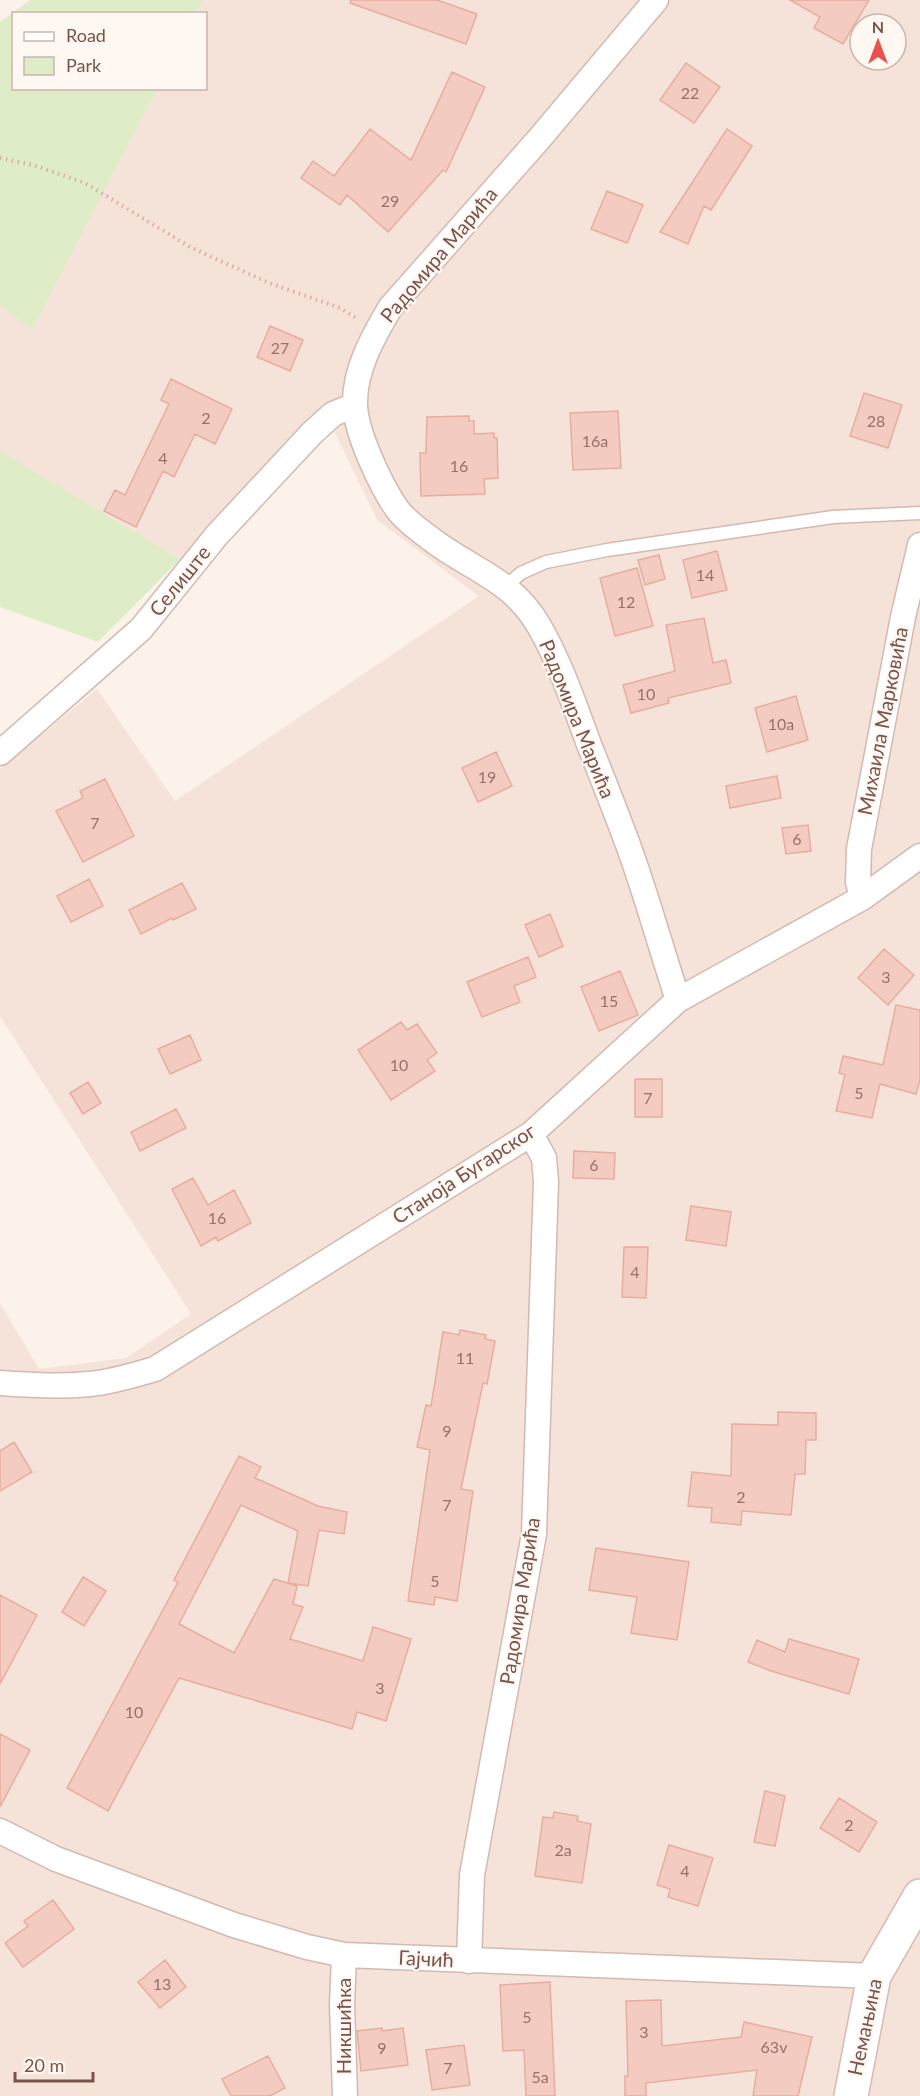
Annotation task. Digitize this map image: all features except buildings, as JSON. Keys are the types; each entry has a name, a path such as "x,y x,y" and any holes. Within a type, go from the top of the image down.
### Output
{"street":[{"name":"Радомира Марића","path":"656,0 539,139 390,308 376,332 360,373 355,405 373,467 398,511 432,540 506,586 539,626 562,673 631,854 678,1000"},
{"name":"Селиште","path":"0,753 141,629 217,535 312,433 333,414 355,405"},
{"name":"Михаила Марковића","path":"862,898 858,882 859,849 903,617 920,545"},
{"name":"Станоја Бугарског","path":"0,1383 48,1386 91,1384 155,1370 531,1134 678,1000 862,898 920,856"},
{"name":"Радомира Марића","path":"469,1961 472,1875 534,1534 546,1182 544,1158 531,1134"},
{"name":"Гајчић","path":"0,1831 56,1859 234,1925 307,1947 344,1955 874,1976"},
{"name":"Немањина","path":"851,2096 874,1976 920,1896"},
{"name":"Никшићка","path":"344,1955 342,2005 345,2096"}],"lane":[{"path":"506,586 521,573 546,562 607,550 833,517 920,513"}],"path":[{"path":"0,158 33,165 85,183 190,247 269,283 340,308 376,332"}],"shaded area":[{"path":"203,0 920,0 920,2096 0,2096 0,1303 39,1369 126,1358 191,1314 0,1016 0,769 97,689 175,801 479,596 377,520 327,416 197,569 0,451 0,305 32,328 156,90 207,90 207,12 197,12"}],"green space":[{"path":"30,0 203,0 197,12 14,12"},
{"path":"12,13 12,90 156,90 32,329 0,305 0,22"},
{"path":"0,451 180,559 98,642 0,607"}]}
